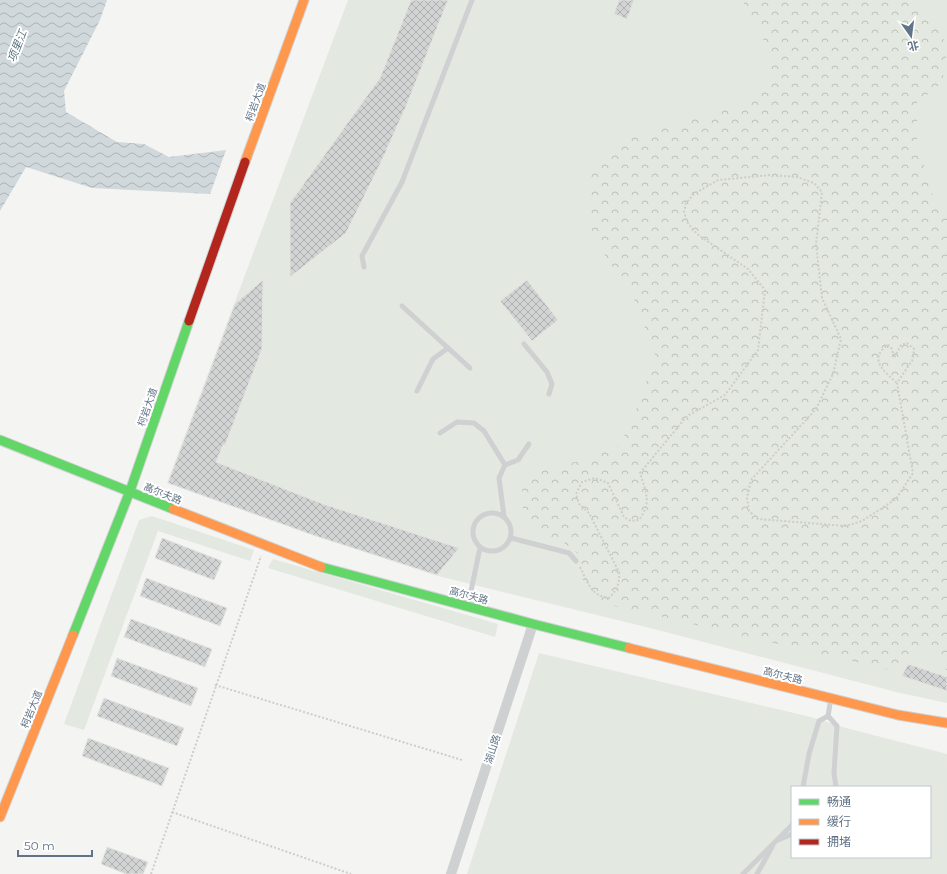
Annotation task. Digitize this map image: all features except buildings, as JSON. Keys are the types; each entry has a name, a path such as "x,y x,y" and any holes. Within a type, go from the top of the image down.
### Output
{"street":[{"name":"柯岩大道","path":"0,817 130,491 224,219 304,0"},
{"name":"高尔夫路","path":"0,440 316,566 533,624 898,715 947,723"},
{"name":"湖山路","path":"451,874 533,624"}],"lane":[{"path":"364,267 362,256 402,182 472,0"},
{"path":"402,306 470,368"},
{"path":"524,344 547,372 552,384 549,394"},
{"path":"418,391 433,359 448,348"},
{"path":"440,433 457,422 474,423 484,431 506,465"},
{"path":"504,516 492,512 481,516 473,526 473,538 480,548 492,552 504,548 511,538 511,526 504,516 499,478 506,465 518,460 529,444"},
{"path":"511,538 569,553 576,561"},
{"path":"468,606 480,548"},
{"path":"828,716 831,698"},
{"path":"803,786 809,754 819,721 828,716"},
{"path":"828,716 837,726 834,773 836,786"},
{"path":"743,874 791,826"},
{"path":"757,874 774,842 791,834"}],"path":[{"path":"576,561 592,590 600,597 609,598 616,591 620,580 619,572 589,513 579,504 576,494 582,482 595,478 608,482 624,516 631,521 639,520 646,510 647,497 640,473 687,416 725,395 758,350 765,290 748,269 697,234 687,222 684,212 686,202 694,194 718,180 771,175 797,177 814,183 822,192 816,244 822,298 841,339 833,374 816,409 751,480 747,498 749,511 758,519 846,526 862,521 896,499 913,473 897,383 879,366 878,358 883,349 888,345 892,349 894,358 901,345 907,343 914,349 913,359 897,383"},
{"path":"151,874 265,545"},
{"path":"216,686 462,760"},
{"path":"172,812 351,874"}],"green space":[{"path":"348,0 947,0 947,703 896,692 654,629 438,576 313,535 167,483"},
{"path":"742,0 915,0 940,24 947,53 942,83 917,103 917,141 932,193 947,218 947,670 945,669 938,646 914,650 890,670 593,601 579,572 581,556 564,543 546,537 523,514 522,481 534,469 575,462 619,446 634,416 655,355 634,299 592,236 589,168 627,138 753,101 773,80 767,46"},
{"path":"152,516 254,550 250,561 158,531 84,730 64,724 139,520"},
{"path":"273,559 498,624 495,637 268,568"},
{"path":"539,653 811,717 846,728 947,754 947,874 467,874"}],"water":[{"name":"项里江","path":"0,0 107,0 100,20 64,91 66,112 117,142 144,144 169,157 226,150 210,194 92,188 26,167 0,211"}],"traffic: fast":[{"path":"73,635 130,491 189,321"},
{"path":"0,440 173,509"},
{"path":"321,567 533,624 629,648"}],"traffic: slow":[{"path":"245,162 304,0"},
{"path":"173,509 321,567"},
{"path":"0,817 73,635"},
{"path":"629,648 898,715 947,723"}],"traffic: jam":[{"path":"189,321 245,162"}]}
